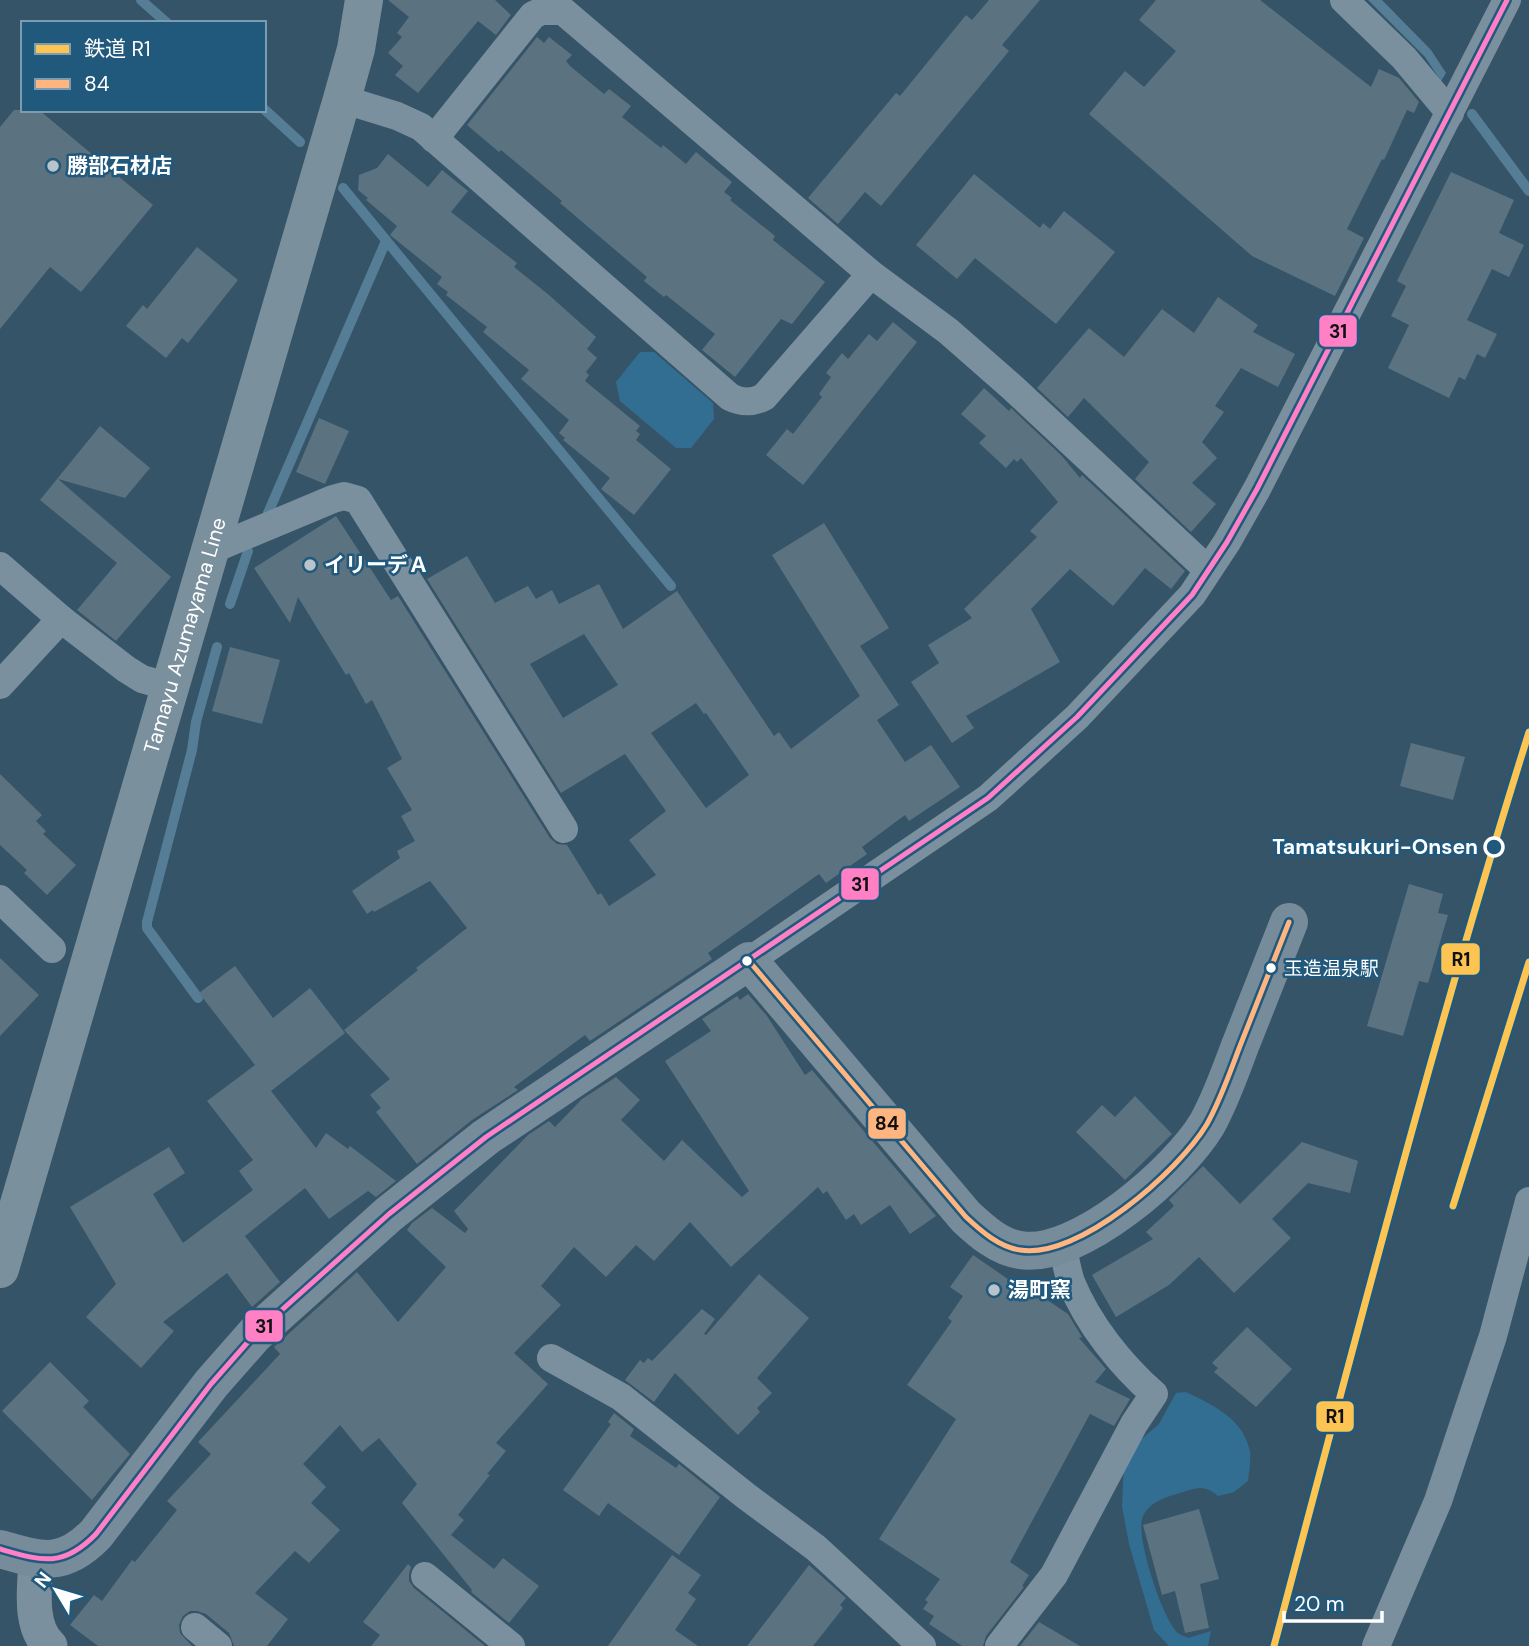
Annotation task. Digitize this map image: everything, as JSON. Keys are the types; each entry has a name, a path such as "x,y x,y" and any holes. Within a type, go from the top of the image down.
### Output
{"main road":[{"name":"Tamayu Azumayama Line","path":"0,1269 342,99 356,49 364,0"},
{"path":"0,1549 36,1560 64,1558 88,1542 211,1384 255,1334 389,1214 486,1137 749,961 966,1217 991,1237 1019,1250 1038,1251 1062,1245 1102,1223 1142,1195 1181,1159 1198,1138 1220,1098 1289,922"}],"street":[{"path":"1344,0 1404,58 1450,113"},
{"path":"749,961 988,799 1077,717 1192,595 1227,542 1257,489 1507,0"},
{"path":"434,139 533,15 552,5 563,11 871,274 948,331 1208,570"},
{"path":"342,99 397,116 421,127 730,397 738,401 756,401 764,397 871,274"},
{"path":"211,550 333,499 344,496 358,500 564,829"},
{"path":"0,566 61,619 126,669 142,679 170,687"},
{"path":"0,685 61,619"},
{"path":"0,899 52,949"},
{"path":"1376,1646 1438,1501 1493,1336 1529,1201"},
{"path":"999,1646 1054,1575 1133,1424 1154,1394 1136,1378 1096,1328 1071,1282 1062,1245"},
{"path":"551,1358 621,1397 816,1548 922,1646"},
{"path":"36,1560 34,1603 37,1622 46,1642 51,1646"},
{"path":"425,1576 511,1646"},
{"path":"195,1627 218,1646"}],"shaded area":[{"path":"1368,0 1382,0 1431,50 1446,73 1441,81 1425,57"},
{"path":"640,352 654,352 713,403 714,419 691,448 676,448 620,401 616,382"},
{"path":"1186,1392 1226,1414 1247,1440 1250,1452 1248,1481 1234,1492 1218,1496 1205,1489 1193,1489 1160,1500 1143,1516 1141,1526 1146,1558 1165,1612 1178,1633 1188,1638 1211,1631 1208,1646 1169,1646 1154,1630 1129,1544 1122,1506 1124,1460 1137,1443 1159,1424 1176,1393"}],"building":[{"path":"388,0 495,0 511,15 496,35 478,21 418,93 395,75 403,66 388,53 402,37 397,33 409,17"},
{"path":"989,0 1040,0 1002,45 1009,51 881,206 865,192 838,224 808,198 896,93 900,96 966,15 972,20"},
{"path":"1156,0 1260,0 1371,87 1379,69 1399,78 1419,102 1414,113 1407,110 1347,229 1364,238 1335,296 1252,256 1089,114 1125,71 1144,87 1176,51 1139,20"},
{"path":"537,37 544,43 549,37 572,55 566,61 570,66 604,94 609,89 631,106 622,117 661,148 663,145 686,164 696,152 732,182 724,192 732,198 730,200 775,236 773,240 825,282 792,324 781,319 735,377 702,350 715,334 644,281 647,277 560,203 562,201 467,125"},
{"name":"勝部石材店","path":"14,110 41,112 153,205 81,292 50,267 0,329 0,127"},
{"path":"388,154 428,187 442,170 468,191 451,212 517,263 514,267 596,337 587,349 597,358 586,372 589,375 585,381 640,426 636,431 640,434 636,440 671,469 634,515 601,489 610,478 563,440 565,438 559,433 569,420 521,379 529,370 483,332 487,327 446,295 448,292 437,284 442,277 390,235 397,226 358,190 359,175 377,168"},
{"path":"1451,172 1514,200 1499,233 1524,245 1509,277 1492,269 1467,320 1497,334 1485,358 1477,354 1465,380 1459,377 1449,398 1388,368 1409,325 1391,316 1406,286 1397,281"},
{"path":"974,174 1040,228 1043,223 1050,229 1064,211 1115,252 1056,324 975,258 957,279 916,245"},
{"path":"197,247 238,280 188,343 182,338 166,358 126,326 143,305 147,309"},
{"path":"1218,297 1258,325 1253,332 1295,354 1278,387 1241,368 1215,406 1224,412 1202,442 1217,458 1192,483 1216,504 1191,532 1135,479 1149,462 1084,398 1068,417 1037,388 1089,328 1124,357 1162,309 1194,333"},
{"path":"893,322 917,342 803,485 766,455 787,429 793,434 822,397 819,394 831,377 826,373 842,353 848,359 869,334 877,341"},
{"path":"984,388 1009,411 1011,408 1062,456 1080,478 1082,475 1185,571 1171,589 1145,568 1113,606 1070,569 1031,609 1060,662 966,716 974,728 952,743 911,682 939,663 928,645 972,618 964,609 1037,537 1030,531 1058,502 1021,458 1017,462 1014,459 1006,468 979,443 986,436 961,414"},
{"path":"319,418 349,431 325,484 296,472"},
{"path":"100,426 150,468 125,498 58,479 171,577 116,641 77,610 117,563 40,500"},
{"path":"336,516 391,600 398,596 550,838 557,844 567,845 598,895 601,893 609,906 656,875 629,840 666,811 625,754 561,793 427,579 467,556 495,603 528,586 536,599 552,590 559,604 599,584 623,629 677,591 774,736 779,732 791,749 860,696 772,555 824,523 889,628 860,646 899,705 877,720 905,762 931,745 960,787 909,821 905,815 862,847 867,854 826,883 819,874 708,953 712,959 590,1041 585,1035 514,1087 518,1090 472,1120 417,1164 376,1112 381,1108 370,1095 390,1079 344,1030 467,928 430,881 367,914 352,891 400,858 397,851 415,841 401,816 412,810 387,768 402,759 372,700 366,704 349,673 346,675 298,597 290,623 254,568","holes":["584,634 618,685 563,718 530,664","696,703 704,714 706,713 749,775 706,808 651,733"]},
{"path":"230,647 280,660 262,724 212,711"},
{"path":"1411,743 1465,757 1453,800 1400,786"},
{"path":"0,774 42,815 36,821 46,831 43,834 76,865 47,895 24,873 27,870 0,845"},
{"path":"1409,884 1443,894 1438,913 1448,915 1428,983 1419,981 1403,1036 1367,1026"},
{"path":"0,958 39,995 0,1036"},
{"path":"235,966 273,1018 310,988 345,1033 271,1091 316,1148 326,1133 348,1149 350,1146 396,1181 376,1197 368,1191 329,1219 305,1188 245,1236 280,1282 252,1307 227,1273 163,1322 174,1331 141,1368 86,1317 116,1284 70,1207 169,1147 185,1173 153,1194 183,1243 253,1190 239,1171 253,1160 207,1101 255,1065 199,993"},
{"path":"748,994 767,1016 805,1075 812,1070 936,1216 910,1234 890,1205 861,1225 854,1214 846,1220 827,1191 823,1194 818,1187 731,1267 690,1222 654,1261 636,1245 606,1277 574,1247 541,1286 561,1305 514,1353 548,1384 496,1443 506,1451 458,1515 464,1520 451,1535 494,1569 503,1558 539,1586 509,1623 471,1592 402,1503 417,1484 379,1438 362,1452 340,1425 303,1464 326,1487 311,1503 340,1530 309,1563 295,1551 255,1593 288,1619 267,1646 234,1646 229,1633 206,1614 197,1611 190,1611 183,1616 179,1625 180,1633 192,1646 98,1646 70,1625 94,1595 102,1601 132,1560 135,1562 177,1510 167,1501 211,1454 198,1442 280,1354 274,1347 357,1272 398,1322 446,1267 407,1230 412,1223 432,1208 465,1233 468,1229 454,1211 528,1135 549,1121 555,1127 582,1099 616,1077 640,1100 621,1120 664,1161 682,1140 742,1197 749,1191 665,1061 711,1031 702,1019 737,996 740,1000"},
{"path":"1135,1096 1172,1134 1125,1180 1076,1132 1102,1105 1115,1117"},
{"path":"1302,1142 1358,1161 1350,1193 1308,1183 1272,1219 1291,1238 1234,1293 1199,1257 1169,1285 1116,1317 1092,1275 1153,1239 1146,1232 1174,1206 1169,1200 1203,1166 1240,1204"},
{"path":"973,1255 1037,1299 1040,1295 1068,1314 1082,1337 1079,1338 1106,1369 1095,1382 1130,1399 1114,1426 1090,1414 1010,1562 1029,1575 1022,1586 1024,1587 986,1636 983,1646 962,1646 929,1624 934,1616 923,1609 928,1602 925,1600 940,1579 879,1539 956,1419 907,1385 952,1321 948,1318 963,1296 950,1287"},
{"path":"759,1274 809,1318 757,1378 772,1393 757,1408 760,1412 738,1435 675,1373 654,1402 625,1380 640,1360 644,1363 648,1358 652,1361 702,1309 715,1319 704,1334 706,1335"},
{"path":"1247,1327 1292,1369 1256,1407 1214,1372 1218,1368 1212,1363"},
{"path":"50,1362 89,1401 83,1407 130,1454 92,1500 2,1411"},
{"path":"614,1413 634,1429 630,1436 676,1468 679,1464 720,1497 679,1555 608,1503 599,1516 563,1490 611,1424 608,1422"},
{"path":"1199,1509 1219,1579 1200,1584 1209,1628 1185,1633 1175,1591 1162,1595 1143,1525"},
{"path":"672,1555 701,1575 688,1593 696,1599 675,1630 698,1646 608,1646"},
{"path":"408,1564 411,1567 409,1581 414,1588 485,1646 371,1646 380,1635 363,1622"},
{"path":"809,1565 846,1598 840,1605 843,1608 813,1646 747,1646"},
{"path":"1039,1622 1080,1646 1020,1646"}],"waterway":[{"path":"141,0 165,21"},
{"path":"266,111 300,142"},
{"path":"1472,114 1529,191"},
{"path":"343,188 671,586"},
{"path":"268,513 386,241"},
{"path":"230,604 248,551"},
{"path":"198,998 147,928 147,922 217,647"}],"rail line":[{"name":"R1","path":"1274,1646 1428,1073 1529,732"},
{"name":"R1","path":"1453,1206 1529,962"}],"transit line":[{"name":"31","path":"0,1549 51,1559 62,1557 84,1545 96,1534 211,1384 255,1334 389,1214 486,1137 988,798 1077,717 1192,595 1227,542 1257,489 1507,0"},
{"name":"84","path":"749,961 966,1217 1005,1246 1020,1250 1044,1249 1070,1241 1125,1208 1151,1187 1193,1143 1207,1124 1221,1095 1289,922"}],"place":[{"name":"勝部石材店","path":"53,166"},
{"name":"イリーデＡ","path":"310,565"},
{"name":"Tamatsukuri-Onsen","path":"1494,847"},
{"name":"玉造温泉駅","path":"1271,968"},
{"name":"湯町窯","path":"994,1290"}]}
